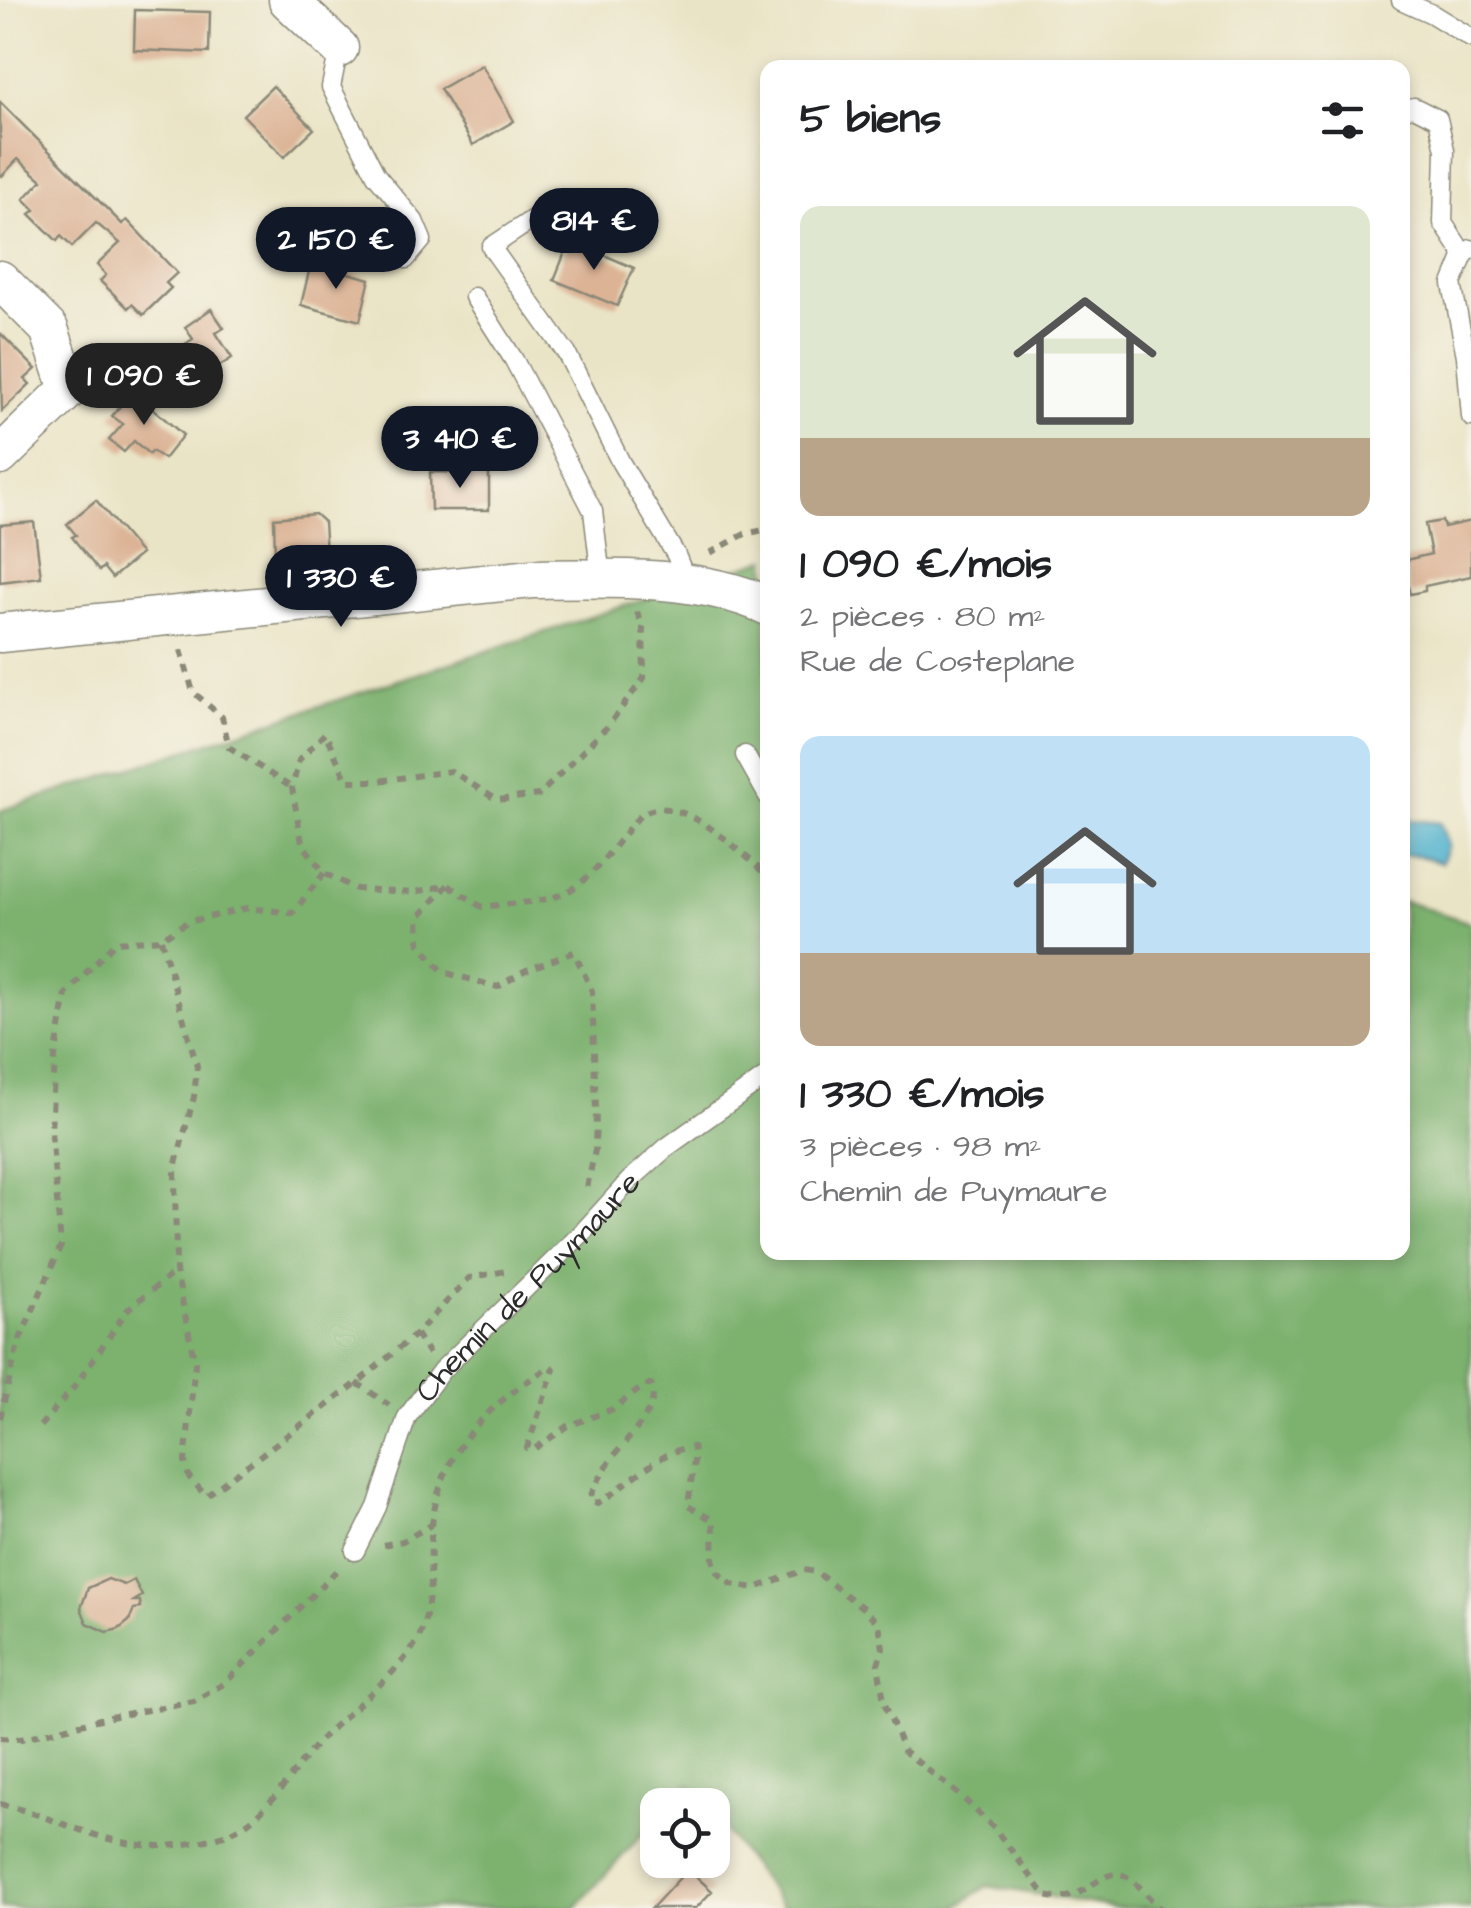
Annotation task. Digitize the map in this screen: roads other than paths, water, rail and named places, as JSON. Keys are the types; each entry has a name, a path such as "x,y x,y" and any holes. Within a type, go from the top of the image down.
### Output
{"street":[{"path":"288,0 339,48"},
{"path":"0,280 48,329 69,390 0,456"},
{"path":"0,632 532,579 694,572 719,590 760,603"}],"lane":[{"path":"1401,0 1471,38"},
{"path":"319,241 406,259 422,240 414,220 376,175 331,87 339,48"},
{"path":"1410,108 1438,119 1444,150 1442,223 1468,252 1452,284 1466,356 1471,417"},
{"path":"548,209 491,247 567,354 621,463 676,556 694,572"},
{"path":"474,296 514,360 593,511 612,578"},
{"path":"744,755 760,782"},
{"name":"Chemin de Puymaure","path":"355,1551 376,1507 407,1416 441,1371 582,1233 629,1180 667,1147 760,1081"}],"water":[{"path":"1410,820 1440,823 1448,845 1441,863 1410,855"}]}
